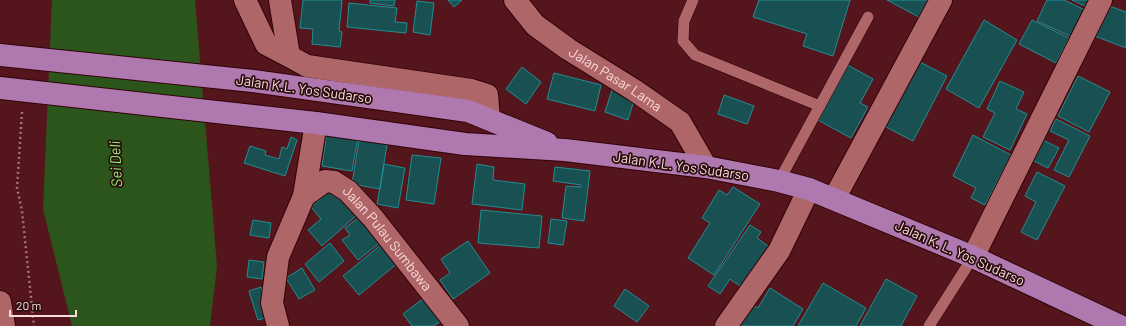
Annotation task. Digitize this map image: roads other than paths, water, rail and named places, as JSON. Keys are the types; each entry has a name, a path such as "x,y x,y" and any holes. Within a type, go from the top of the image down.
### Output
{"highway":[{"name":"Jalan K.L. Yos Sudarso","path":"0,55 253,81 468,111 565,150"},
{"name":"Jalan K.L. Yos Sudarso","path":"0,88 316,123 464,144 565,150 706,167 795,185"},
{"name":"Jalan K. L. Yos Sudarso","path":"795,185 834,199 973,257 1120,326"}],"street":[{"path":"245,0 266,44 306,66 471,90 487,95 489,120"},
{"path":"280,0 290,56"},
{"name":"Jalan Pasar Lama","path":"515,0 535,25 680,122 706,167"},
{"path":"834,199 941,0"},
{"path":"973,257 1101,0"},
{"path":"278,326 272,303 278,257 304,196 316,123"},
{"name":"Jalan Pulau Sumbawa","path":"304,196 325,181 334,182 348,191 373,218 458,326"},
{"path":"726,326 779,251 795,185"}],"lane":[{"path":"693,0 684,21 683,41 695,55 820,106"},
{"path":"795,185 820,106 868,17"},
{"path":"929,326 973,257"}],"water":[{"name":"Sei Deli","path":"52,0 195,0 217,266 210,326 72,326 43,209"}]}
